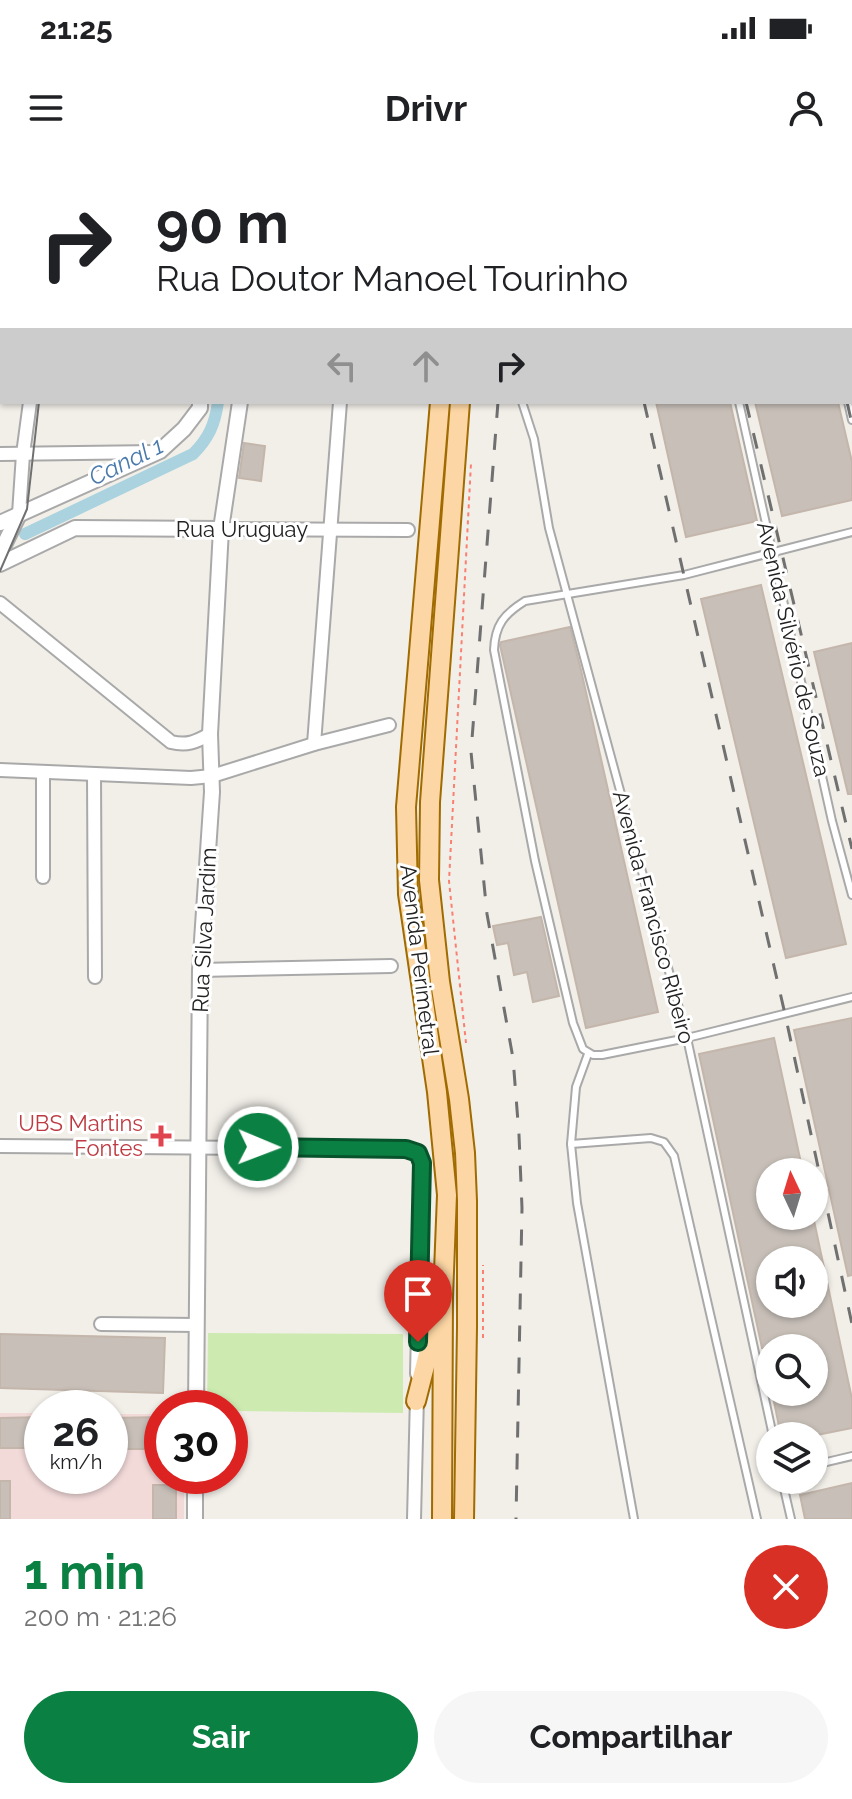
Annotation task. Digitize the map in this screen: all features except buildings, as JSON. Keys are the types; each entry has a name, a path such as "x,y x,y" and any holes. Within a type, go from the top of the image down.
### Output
{"main road":[{"name":"Avenida Perimetral","path":"440,404 406,807 408,894 437,1092 447,1195 443,1297 442,1519"},
{"name":"Avenida Perimetral","path":"460,404 430,802 429,880 440,982 465,1153 467,1327 464,1519"},
{"path":"416,1401 443,1297"}],"street":[{"path":"0,553 19,514 30,404"},
{"path":"0,523 160,451 184,429 200,404"},
{"name":"Rua Silva Jardim","path":"196,1390 200,970 212,776 210,734 221,529 240,404"},
{"path":"314,744 340,404"},
{"path":"0,454 160,451"},
{"name":"Rua Uruguay","path":"0,564 75,528 408,530"},
{"path":"0,603 171,742 196,743 210,734"},
{"path":"0,770 191,778 212,776 314,744 389,725"},
{"path":"43,772 43,877"},
{"path":"94,774 95,977"},
{"path":"200,970 391,966"},
{"path":"0,1146 406,1149 418,1153 422,1163 414,1519"},
{"path":"101,1324 197,1325"},
{"path":"195,1494 195,1519"}],"lane":[{"name":"Avenida Francisco Ribeiro","path":"523,404 534,439 549,528 687,1038 770,1422"},
{"name":"Avenida Silvério de Souza","path":"739,404 832,821 852,895"},
{"path":"852,532 684,575 525,601 501,621 495,635 494,650 535,861 573,1023 579,1041 588,1054 602,1055 687,1038 852,997"},
{"path":"588,1054 576,1087 571,1144 577,1203 634,1519"},
{"path":"571,1144 651,1138 664,1142 674,1156 757,1519"},
{"path":"828,1462 852,1456"},
{"path":"785,1494 791,1519"}],"path":[{"path":"467,1050 449,881 471,464"},
{"path":"483,1264 483,1339"}],"shaded area":[{"path":"0,1413 24,1413 24,1494 128,1494 128,1414 144,1414 144,1494 184,1494 184,1519 0,1519"}],"green space":[{"path":"208,1333 403,1334 403,1413 248,1411 248,1390 207,1390"}],"waterway":[{"name":"Canal 1","path":"25,534 193,454 210,430 218,404"}],"tram line":[{"path":"0,571 27,509 39,404"}],"railway":[{"path":"498,404 471,752 487,914 513,1058 519,1135 522,1208 516,1519"},
{"path":"644,404 785,1014 852,1324"},
{"path":"746,404 852,849"},
{"path":"847,404 852,424"}],"place":[{"name":"UBS Martins Fontes","path":"161,1136"}],"route":[{"path":"258,1147 406,1149 418,1153 422,1163 418,1342"}]}
